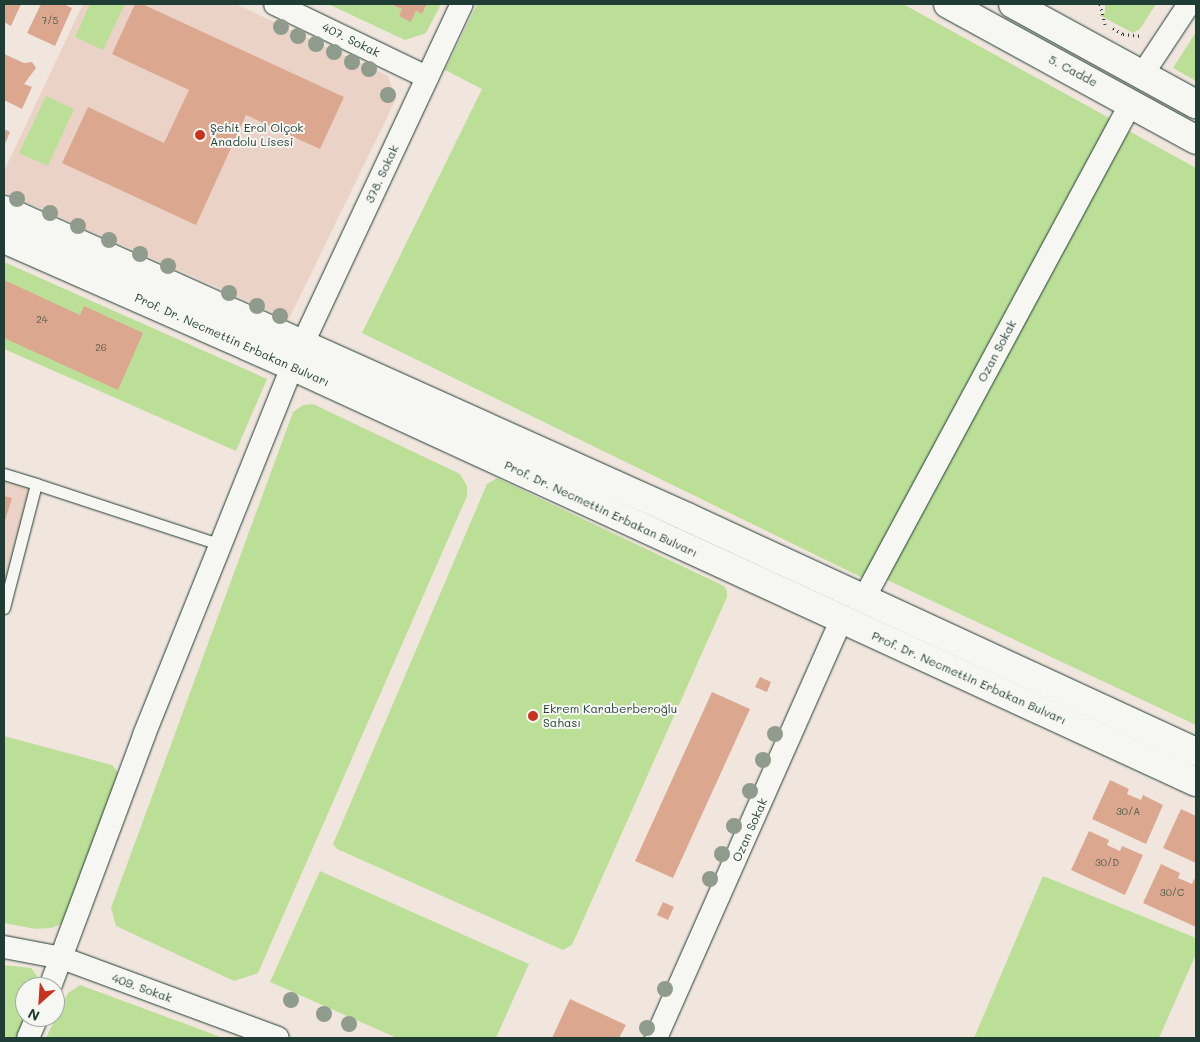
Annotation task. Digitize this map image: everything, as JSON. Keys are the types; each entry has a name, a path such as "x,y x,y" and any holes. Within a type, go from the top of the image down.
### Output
{"main road":[{"name":"5. Cadde","path":"948,4 1196,140"},
{"path":"1013,4 1196,104"},
{"name":"Prof. Dr. Necmettin Erbakan Bulvarı","path":"4,210 297,356 841,620 1196,782"},
{"name":"Prof. Dr. Necmettin Erbakan Bulvarı","path":"4,238 297,356 866,600 1196,752"}],"street":[{"name":"407. Sokak","path":"275,4 427,77"},
{"name":"378. Sokak","path":"54,977 144,735 297,356 462,4"},
{"path":"1142,75 1189,4"},
{"name":"Ozan Sokak","path":"866,600 869,588 1131,103"},
{"name":"Ozan Sokak","path":"656,1038 841,620"},
{"name":"409. Sokak","path":"4,947 62,958 278,1038"}],"lane":[{"path":"4,474 221,545"},
{"path":"4,608 36,484"}],"path":[{"path":"1100,4 1105,24"},
{"path":"1098,20 1123,34 1141,37 1147,28"}],"shaded area":[{"name":"Şehit Erol Olçok Anadolu Lisesi","path":"83,4 236,4 388,76 396,99 289,319 4,192 4,171"},
{"path":"4,474 36,484 4,608"}],"green space":[{"path":"90,4 125,4 103,50 75,37"},
{"path":"328,4 390,4 402,9 399,16 411,21 416,11 422,14 427,4 441,4 426,33 405,40"},
{"path":"477,4 903,4 1111,119 871,582 362,333 482,89 445,70"},
{"path":"1105,4 1156,4 1140,29 1133,33 1099,15 1105,13"},
{"path":"1196,32 1196,81 1173,68"},
{"path":"46,96 74,109 48,166 19,153"},
{"path":"1129,131 1196,168 1196,725 881,577"},
{"path":"4,262 267,379 236,451 4,349"},
{"path":"313,404 460,474 467,486 467,496 258,973 234,981 116,926 111,908 293,412 303,405"},
{"name":"Ekrem Karaberberoğlu Sahası","path":"497,478 724,586 727,591 727,597 572,945 563,950 337,849 333,844 487,484"},
{"path":"4,736 112,765 120,775 62,924 51,928 36,929 4,923"},
{"path":"320,871 529,964 496,1038 397,1038 270,982"},
{"path":"1043,876 1196,938 1196,954 1159,1038 974,1038"},
{"path":"4,965 31,968 38,977 15,977 15,1027 22,1027 18,1038 4,1038"},
{"path":"80,985 223,1038 46,1038 51,1027 65,1027 65,999 68,993"}],"building":[{"path":"4,4 21,4 11,26 4,22"},
{"path":"41,4 63,4 72,8 55,46 27,33"},
{"path":"135,4 142,4 344,97 320,149 246,115 196,225 62,163 88,107 164,143 189,90 112,54"},
{"path":"390,4 427,4 422,14 416,11 411,22 399,16 402,9"},
{"path":"4,54 24,63 32,62 36,68 24,84 32,87 22,109 4,100"},
{"path":"4,129 10,132 4,146"},
{"path":"4,280 80,315 84,306 143,333 118,390 4,338"},
{"path":"4,496 12,498 4,524"},
{"path":"760,677 771,682 767,692 755,687"},
{"path":"712,692 750,709 673,878 635,861"},
{"path":"1110,780 1129,789 1127,794 1141,800 1143,795 1163,805 1146,844 1092,819"},
{"path":"1181,809 1196,816 1196,863 1163,848"},
{"path":"1089,831 1109,840 1107,845 1120,851 1122,846 1143,855 1125,895 1071,870"},
{"path":"1161,864 1180,873 1178,878 1192,884 1194,879 1196,880 1196,927 1143,903"},
{"path":"663,902 674,907 668,920 657,915"},
{"path":"570,999 626,1025 619,1038 552,1038"}],"place":[{"name":"Şehit Erol Olçok Anadolu Lisesi","path":"200,135"},
{"name":"Ekrem Karaberberoğlu Sahası","path":"533,716"}]}
